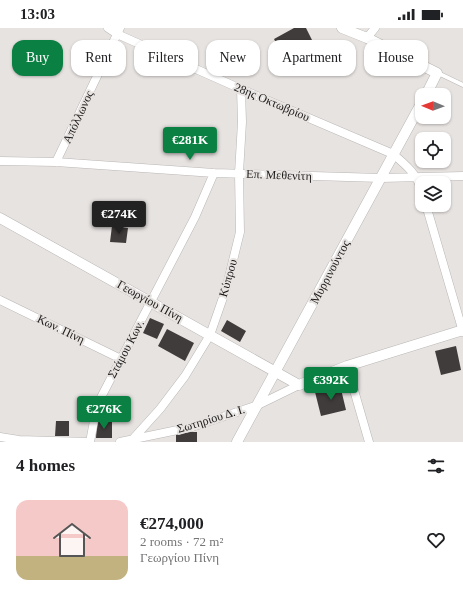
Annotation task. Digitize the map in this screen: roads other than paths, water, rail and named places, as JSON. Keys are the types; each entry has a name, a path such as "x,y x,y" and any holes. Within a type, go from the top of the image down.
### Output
{"street":[{"name":"28ης Οκτωβρίου","path":"108,28 119,31 241,89 393,154 412,170 415,176"},
{"path":"342,28 367,38 437,73 430,88"},
{"path":"367,38 375,28"},
{"name":"Απόλλωνος","path":"56,162 119,31"},
{"name":"Κύπρου","path":"132,440 160,409 185,376 210,335 226,289 240,232 239,173 242,122 241,89"},
{"name":"Μυρρινούντος","path":"237,442 415,115"},
{"name":"Επ. Μεθενίτη","path":"0,161 56,162 214,173 381,178 415,177"},
{"name":"Στάμου Κων.","path":"90,442 97,405 195,217 214,173"},
{"name":"Επ. Μεθενίτη","path":"451,176 463,176"},
{"path":"299,385 347,366 463,331 428,212"},
{"name":"Γεωργίου Πίνη","path":"1,220 152,302 299,385"},
{"name":"Κων. Πίνη","path":"0,300 121,359"},
{"path":"347,366 369,442"},
{"name":"Σωτηρίου Δ. Ι.","path":"120,442 192,426 258,405 299,385"},
{"path":"0,437 19,440 90,442"}],"lane":[{"path":"437,73 463,85"}]}
